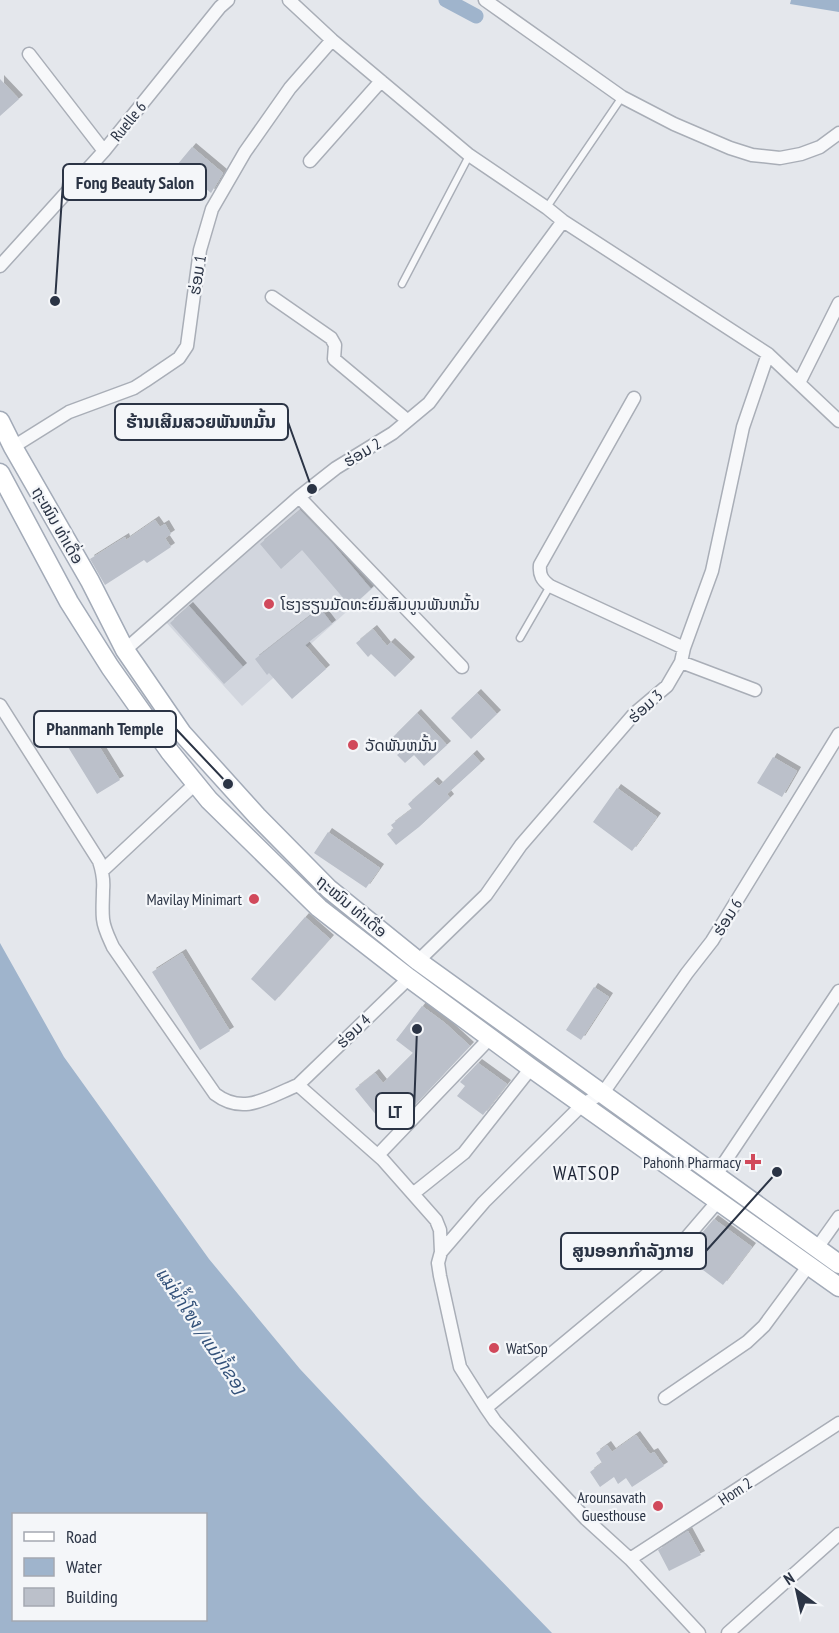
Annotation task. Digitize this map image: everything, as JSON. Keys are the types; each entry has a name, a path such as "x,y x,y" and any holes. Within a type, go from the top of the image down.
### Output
{"main road":[{"name":"ຖະໝົນ ທ່າເດື່ອ","path":"0,422 90,581 125,650 182,733 257,816 329,889 418,961 839,1264"},
{"name":"ຖະໝົນ ທ່າເດື່ອ","path":"0,473 69,602 170,752 195,784 237,828 319,908 531,1068 839,1287"}],"street":[{"name":"Ruelle 6","path":"0,266 104,152 228,0"},
{"path":"289,0 332,40 469,155 562,221 768,354 839,421"},
{"path":"485,0 622,97 674,124 730,148 752,155 780,158 820,147 839,133"},
{"name":"ຮ່ອມ 1","path":"13,447 69,412 140,384 184,352 187,346 200,250 212,209 245,152 290,88 332,40"},
{"path":"29,54 104,152"},
{"path":"310,161 381,81"},
{"name":"ຮ່ອມ 2","path":"125,650 299,497 336,468 393,433 429,403 562,221"},
{"path":"272,297 331,338 335,345 334,359 407,420"},
{"path":"799,383 839,303"},
{"name":"ຮ່ອມ 3","path":"418,961 486,895 521,845 635,713 667,686 681,662 712,571 743,427 768,354"},
{"path":"634,398 540,565 539,573 550,586 684,648"},
{"path":"299,497 462,667"},
{"path":"681,662 755,690"},
{"path":"0,705 99,861 104,890 103,920 113,946 215,1094 225,1101 246,1104 298,1085 378,1155 414,1193 436,1220 440,1230 441,1252 438,1263 460,1367 486,1408 586,1519 630,1559 699,1633"},
{"name":"ຮ່ອມ 6","path":"603,1093 712,941 839,734"},
{"path":"102,872 195,784"},
{"name":"ຮ່ອມ 4","path":"298,1085 409,978"},
{"path":"716,1175 839,991"},
{"path":"378,1155 490,1038"},
{"path":"414,1193 464,1153 531,1068"},
{"path":"441,1252 484,1202 583,1104 603,1093"},
{"path":"486,1408 675,1251 718,1201"},
{"path":"817,1248 839,1217"},
{"path":"665,1398 747,1342 764,1326 809,1265"},
{"name":"Hom 2","path":"630,1559 839,1423"},
{"path":"728,1633 839,1534"}],"lane":[{"path":"546,208 622,97"},
{"path":"402,285 469,155"},
{"path":"520,638 550,586"}],"shaded area":[{"name":"ໂຮງຮຽນມັດທະຍົມສົມບູນພັນຫມັ້ນ","path":"297,502 374,587 242,706 165,621"}],"water":[{"path":"791,0 839,0 839,12 790,4"},
{"name":"แม่น้ำโขง / ແມ່ນ້ຳຂອງ","path":"0,943 64,1057 209,1259 300,1369 552,1633 0,1633"}],"building":[{"path":"0,79 19,99 0,116"},
{"path":"192,147 223,173 211,193 177,165"},
{"path":"300,510 371,589 351,607 302,550 281,569 260,544"},
{"path":"155,520 160,527 165,524 171,534 165,538 171,547 147,563 144,560 105,585 90,559 125,537 126,540"},
{"path":"189,606 243,667 224,684 170,623"},
{"path":"320,608 332,624 305,645 326,669 292,699 269,673 267,675 255,659"},
{"path":"373,629 387,646 391,642 411,661 395,677 371,654 368,657 356,643"},
{"path":"477,693 497,714 471,739 451,718"},
{"path":"417,713 447,745 424,766 414,755 405,763 397,755 404,749 393,737"},
{"path":"83,720 120,780 97,794 60,734"},
{"path":"473,754 481,763 447,794 450,798 396,845 387,834 394,829 391,825 412,809 408,804 434,781 439,786"},
{"path":"773,757 797,771 782,797 757,783"},
{"path":"617,788 657,817 632,851 593,822"},
{"path":"328,832 380,868 366,888 314,853"},
{"path":"305,917 330,939 275,1001 251,979"},
{"path":"182,953 230,1031 200,1050 152,972"},
{"path":"594,987 609,997 581,1040 566,1030"},
{"path":"422,1006 470,1046 411,1109 400,1098 377,1116 355,1089 375,1073 383,1083 413,1053 396,1040"},
{"path":"478,1063 507,1084 483,1115 457,1096 465,1086 460,1082"},
{"path":"714,1219 752,1247 723,1285 683,1255"},
{"path":"636,1435 650,1454 654,1452 664,1466 632,1487 626,1478 618,1484 614,1477 600,1487 590,1472 602,1463 596,1453 607,1445 612,1452"},
{"path":"688,1531 701,1555 669,1571 658,1550"}],"waterway":[{"path":"446,0 476,16"}],"place":[{"name":"Fong Beauty Salon","path":"55,301"},
{"name":"ຮ້ານເສີມສວຍພັນຫມັ້ນ","path":"312,489"},
{"name":"ໂຮງຮຽນມັດທະຍົມສົມບູນພັນຫມັ້ນ","path":"269,604"},
{"name":"ວັດພັນຫມັ້ນ","path":"353,745"},
{"name":"Phanmanh Temple","path":"228,784"},
{"name":"Mavilay Minimart","path":"254,899"},
{"name":"LT","path":"417,1029"},
{"name":"Pahonh Pharmacy","path":"753,1162"},
{"name":"ສູນອອກກຳລັງກາຍ","path":"777,1172"},
{"name":"WatSop","path":"494,1348"},
{"name":"Arounsavath Guesthouse","path":"658,1506"}],"district":[{"name":"WATSOP","path":"587,1173"}]}
